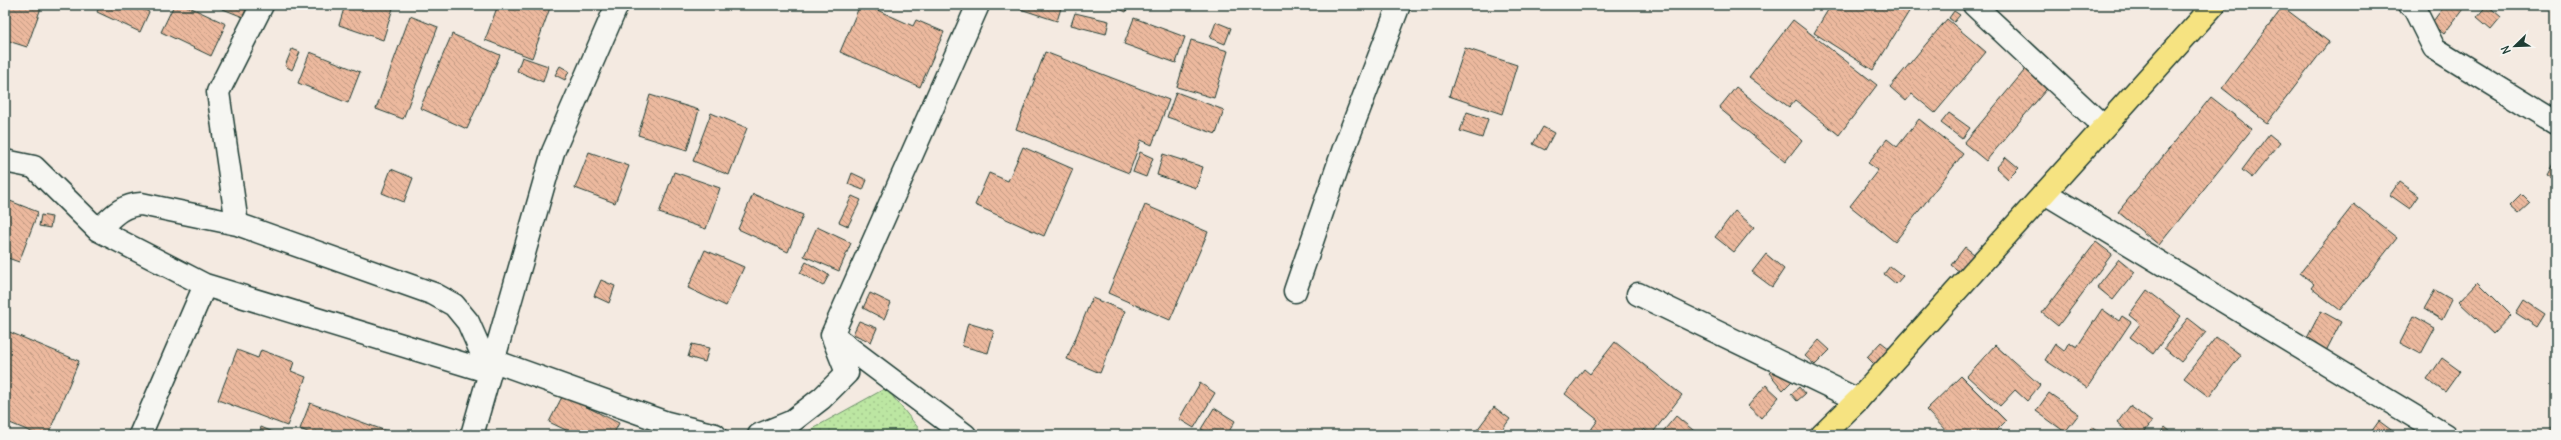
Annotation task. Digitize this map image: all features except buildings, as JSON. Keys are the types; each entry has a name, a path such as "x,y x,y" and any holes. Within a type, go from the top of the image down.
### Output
{"highway":[{"path":"1826,434 2214,5"}],"street":[{"path":"237,224 218,92 262,5"},
{"path":"472,435 553,152 617,5"},
{"path":"758,435 791,422 822,398 847,373 832,335 978,5"},
{"path":"1295,291 1343,151 1399,5"},
{"path":"1974,5 2103,126"},
{"path":"2410,5 2413,6 2434,48 2556,123"},
{"path":"5,161 34,167 98,230 205,285 492,367 668,423 715,435"},
{"path":"2045,193 2445,435"},
{"path":"98,230 118,211 129,205 140,204 237,224 434,294 454,305 468,322 492,367"},
{"path":"140,435 205,285"},
{"path":"1638,294 1858,400"},
{"path":"832,335 965,435"}],"green space":[{"path":"886,388 924,435 801,435"}]}
